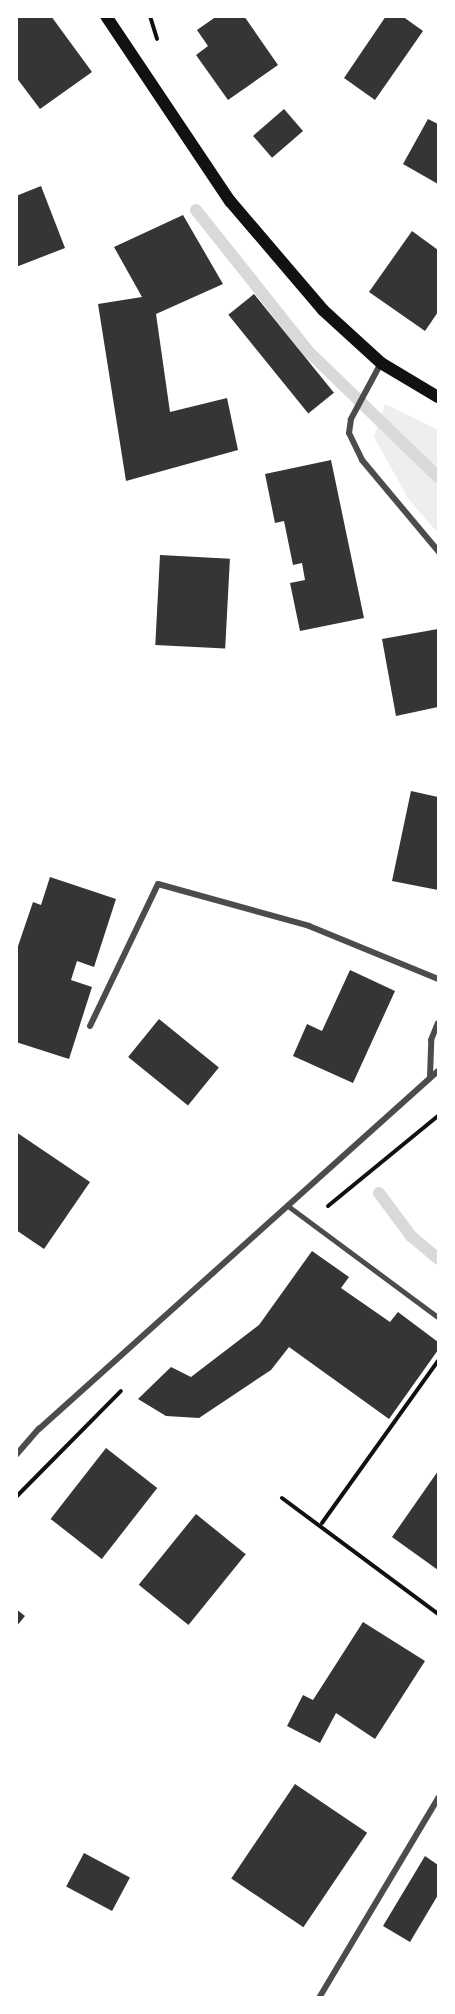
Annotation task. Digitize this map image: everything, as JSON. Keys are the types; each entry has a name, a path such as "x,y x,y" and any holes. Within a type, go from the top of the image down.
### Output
{"main road":[{"path":"106,16 230,201 323,310 381,363 438,397"}],"street":[{"path":"381,363 369,381 351,419 349,433 362,460 438,551"},
{"path":"90,1026 158,884 309,926 438,979"},
{"path":"430,1077 431,1040 438,1023"},
{"path":"16,1455 286,1205 438,1071"},
{"path":"319,1998 438,1798"}],"lane":[{"path":"286,1205 438,1317"}],"path":[{"path":"150,16 157,39"},
{"path":"309,1222 438,1116"},
{"path":"322,1523 438,1361"},
{"path":"16,1497 129,1382"},
{"path":"282,1498 322,1523 438,1614"}],"shaded area":[{"path":"385,404 438,430 438,533 409,500 374,437"}],"building":[{"path":"16,16 51,16 92,72 40,109 16,77"},
{"path":"217,16 244,16 278,65 228,100 196,55 208,46 197,30"},
{"path":"386,16 402,16 423,31 375,100 344,78"},
{"path":"284,109 303,131 272,158 253,136"},
{"path":"428,119 438,124 438,184 403,164"},
{"path":"41,186 65,248 16,267 16,196"},
{"path":"183,215 223,284 156,314 170,412 227,398 238,450 126,481 98,304 142,297 114,247"},
{"path":"412,231 438,250 438,312 425,331 369,292"},
{"path":"254,294 334,393 308,413 228,315"},
{"path":"331,460 364,618 300,631 290,583 305,580 302,563 293,565 284,521 275,523 265,474"},
{"path":"160,555 230,559 225,649 155,645"},
{"path":"438,629 438,707 396,716 382,639"},
{"path":"411,791 438,797 438,890 392,881"},
{"path":"50,877 116,899 94,967 77,961 71,980 92,987 69,1059 16,1042 16,952 33,902 41,905"},
{"path":"350,970 395,991 353,1083 293,1056 307,1024 322,1031"},
{"path":"159,1019 219,1067 188,1106 128,1057"},
{"path":"16,1132 90,1182 44,1249 16,1230"},
{"path":"312,1251 349,1277 341,1288 390,1322 398,1312 438,1342 438,1350 389,1419 289,1347 271,1370 199,1418 166,1416 138,1399 171,1367 191,1377 259,1325"},
{"path":"106,1448 157,1488 102,1559 51,1519"},
{"path":"438,1471 438,1570 392,1537"},
{"path":"196,1514 246,1554 188,1625 139,1585"},
{"path":"16,1609 25,1616 16,1627"},
{"path":"363,1622 425,1661 375,1739 336,1713 320,1743 287,1726 303,1695 313,1700"},
{"path":"295,1784 367,1833 303,1927 231,1879"},
{"path":"84,1853 130,1877 112,1911 66,1887"},
{"path":"425,1856 438,1865 438,1895 410,1942 383,1926"}],"waterway":[{"path":"196,210 308,351 438,477"},
{"path":"379,1193 411,1236 438,1259"}]}
